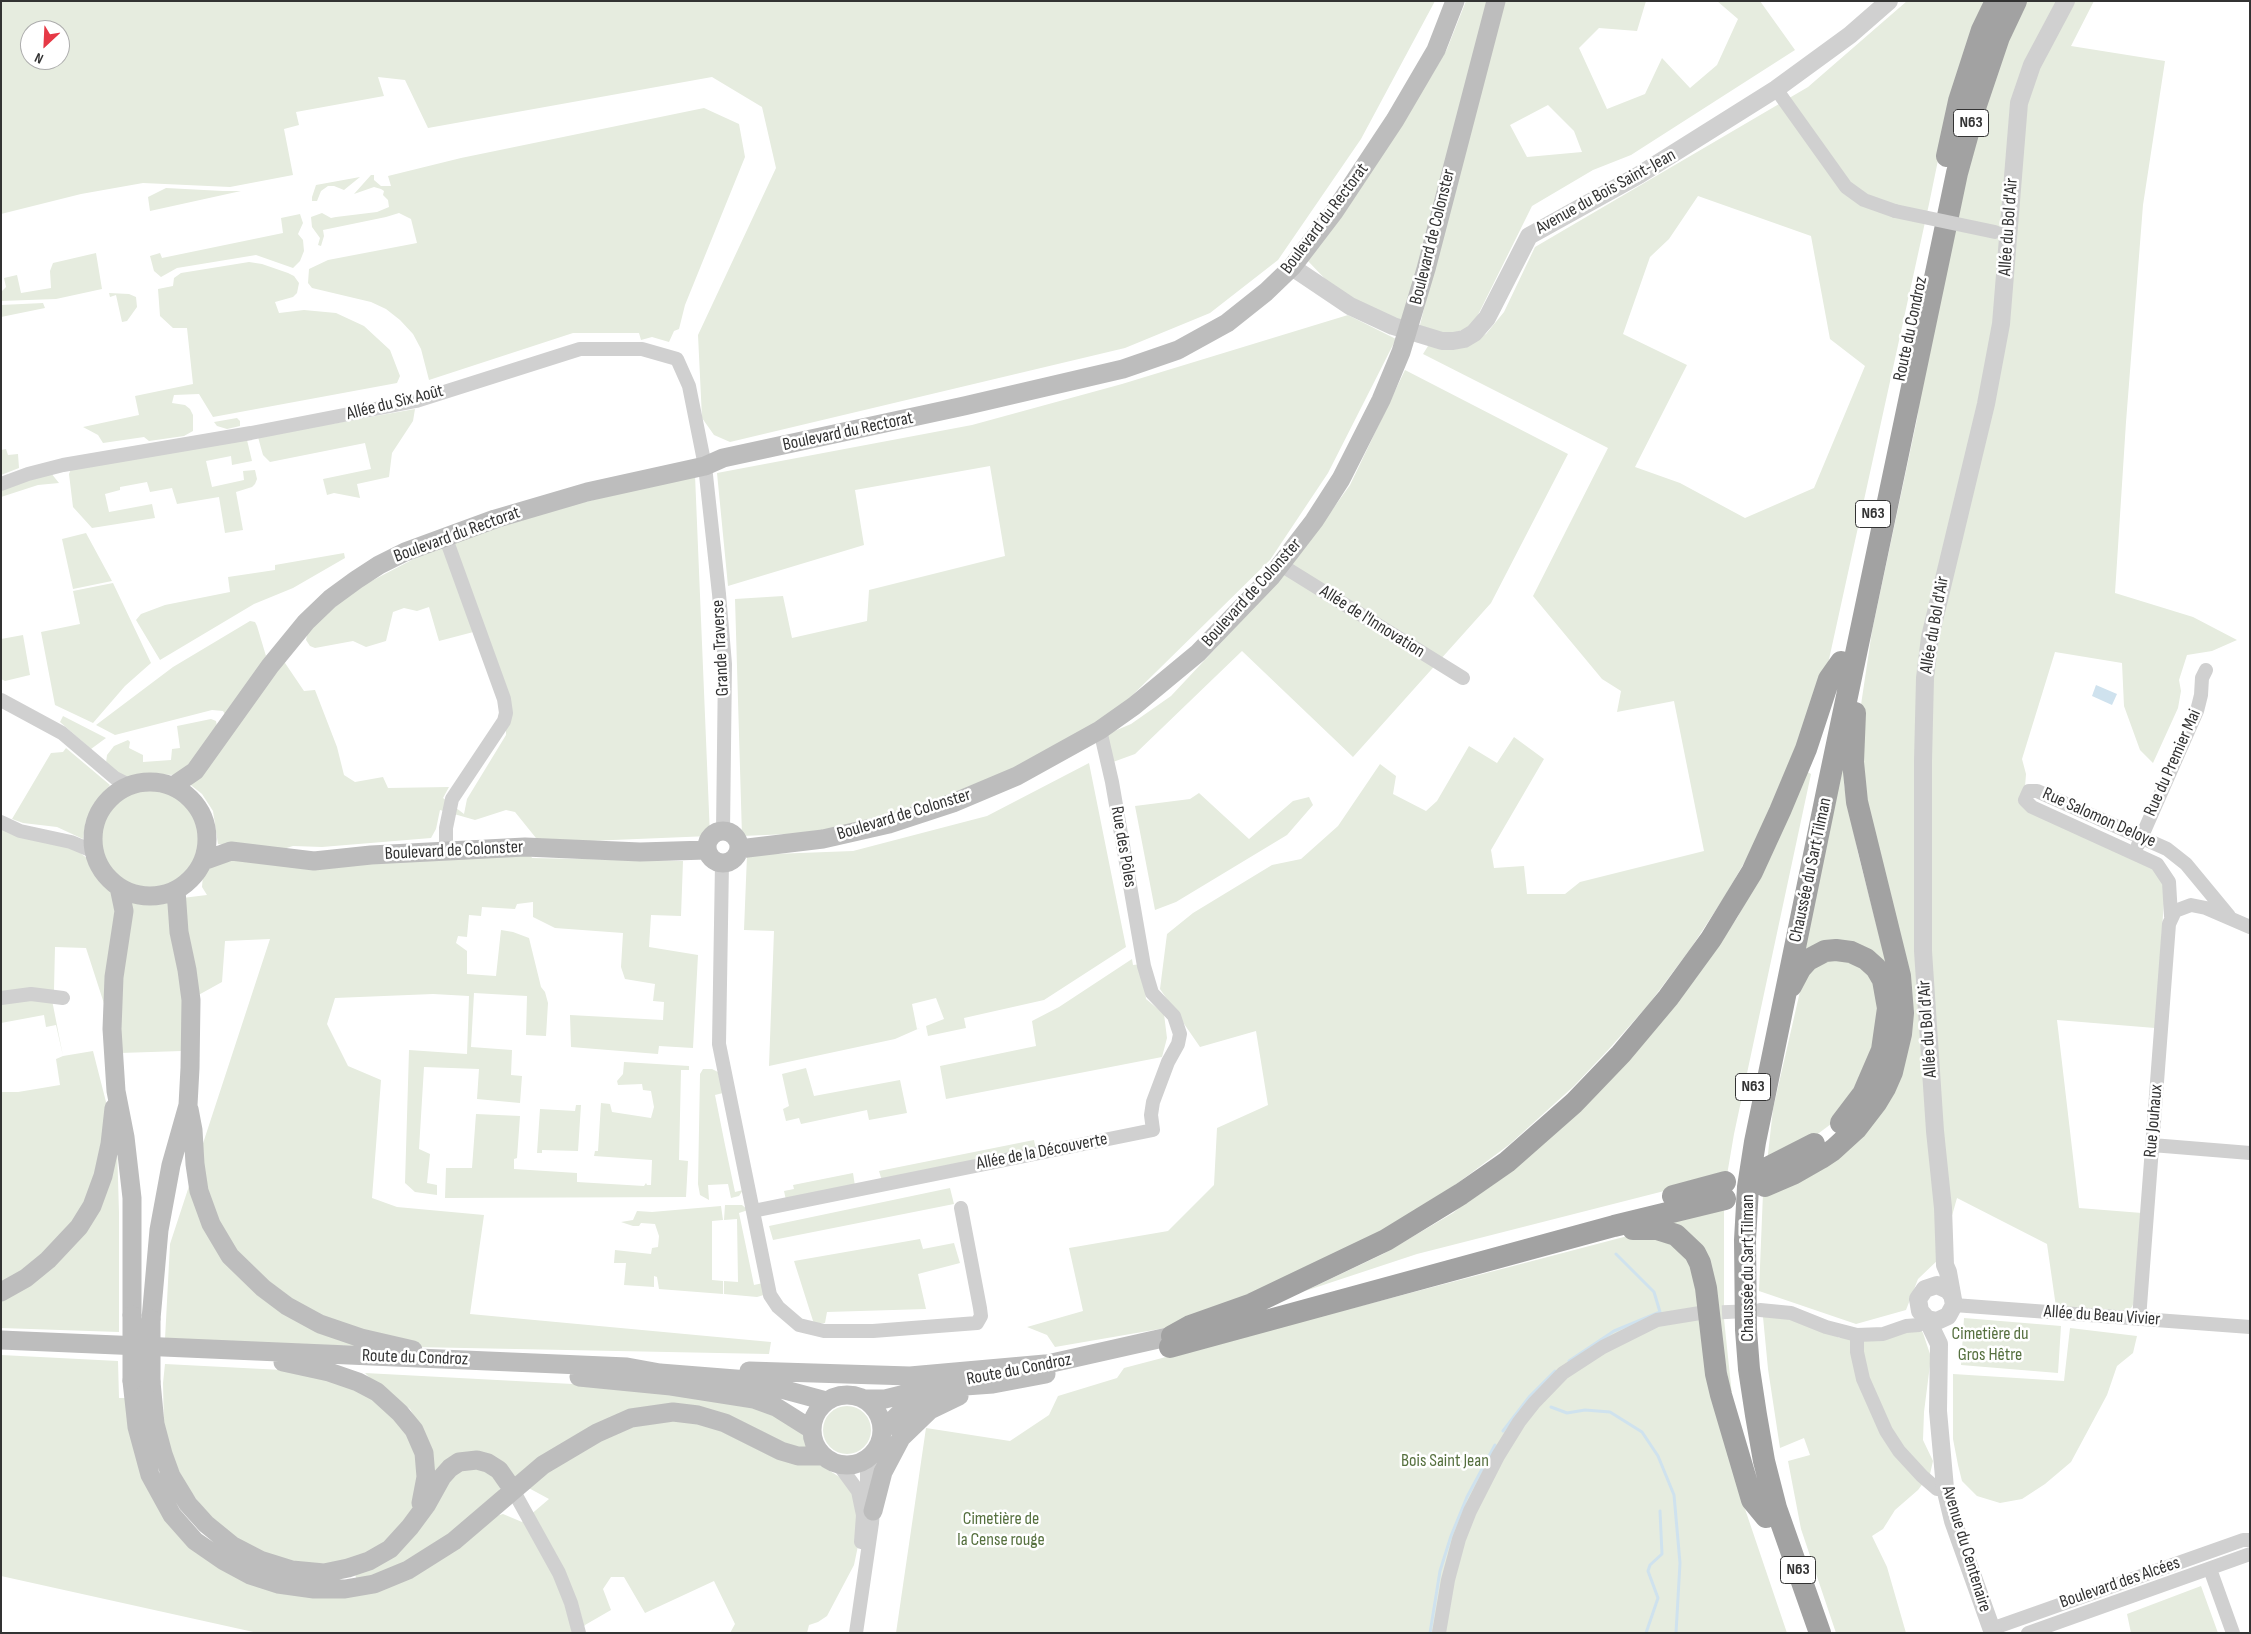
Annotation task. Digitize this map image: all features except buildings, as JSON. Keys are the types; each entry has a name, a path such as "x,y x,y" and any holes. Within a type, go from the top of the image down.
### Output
{"highway":[{"name":"Route du Condroz","path":"1842,662 1959,101 1982,30 1996,1"},
{"name":"Route du Condroz","path":"1859,635 1957,173 1975,108 1999,37 2016,1"},
{"path":"1783,1002 1800,969 1808,960 1825,951 1843,950 1858,954 1876,968 1883,980 1887,994 1888,1023 1877,1064 1863,1094 1844,1120 1818,1142 1794,1156 1765,1177 1793,1174 1834,1150 1856,1129 1876,1103 1892,1072 1901,1034 1903,1013 1900,976 1862,825 1854,774 1854,725 1862,665 1859,635"},
{"name":"Chaussée du Sart Tilman","path":"1820,1633 1776,1508 1764,1461 1749,1369 1746,1330 1745,1240 1748,1187 1783,1002 1859,635"},
{"path":"1171,1341 1190,1326 1260,1300 1386,1240 1461,1194 1507,1162 1574,1103 1621,1054 1668,998 1711,939 1752,872 1806,749 1830,679 1842,662"},
{"name":"Chaussée du Sart Tilman","path":"1806,1633 1766,1517 1744,1424 1734,1339 1732,1241 1736,1187 1770,1000 1842,662"},
{"path":"1725,1190 1595,1232 1171,1341 1725,1190"},
{"path":"1595,1232 1615,1233 1632,1229 1657,1229 1676,1235 1695,1253 1704,1275 1716,1374 1725,1410 1752,1500 1766,1517"}],"main road":[{"name":"Boulevard du Rectorat","path":"173,786 195,771 281,651 317,610 344,587 379,565 445,536 495,518 566,498 705,466 723,458 777,448 1124,369 1187,346 1228,323 1266,292 1292,267 1340,203 1396,120 1436,50 1456,1"},
{"name":"Boulevard de Colonster","path":"722,863 735,858 739,850 823,839 889,824 930,811 1017,776 1100,730 1152,691 1198,653 1237,614 1281,565 1314,521 1341,479 1381,400 1408,332 1496,1"},
{"path":"144,782 159,782 173,786 186,794 196,804 203,818 207,832 207,847 203,861 196,873 176,890 162,895 147,896 119,887 104,872 95,852 93,839 95,825 100,812 107,801 130,785 144,782"},
{"path":"722,863 714,860 707,850 710,838 718,832 728,832 737,839 739,850"},
{"name":"Boulevard de Colonster","path":"203,861 231,851 314,861 446,850 525,847 640,852 707,850"},
{"path":"119,887 124,911 114,977 112,1030 116,1091 125,1137 132,1198 132,1315 142,1381 171,1476 188,1504 206,1524 233,1546 260,1560 292,1570 324,1573 369,1561 390,1549 410,1527 427,1504 446,1472 454,1465 476,1460 494,1466 513,1490"},
{"path":"176,890 179,932 188,970 191,1000 188,1105 193,1130 199,1191 211,1224 230,1256 263,1288 287,1306 320,1324 361,1338 451,1359"},
{"path":"1,1292 26,1278 48,1260 79,1227 92,1206 103,1176 110,1144 116,1091"},
{"path":"188,1105 171,1165 159,1230 151,1319 137,1427 150,1475 172,1515 195,1540 224,1561 250,1575 278,1584 314,1589 346,1590 374,1584 408,1570 454,1541 543,1465 560,1453 623,1422 648,1414 673,1412 698,1414 725,1422 781,1451 798,1456 822,1456 839,1465 852,1465 864,1461 874,1453 880,1443 882,1431 877,1413 864,1399 851,1395 838,1396 826,1401 818,1409 813,1418 811,1429 814,1444 822,1456"},
{"name":"Route du Condroz","path":"1,1340 403,1359 451,1359 627,1367 660,1373 748,1380 826,1401"},
{"name":"Route du Condroz","path":"864,1399 885,1398 1045,1364 1171,1341"},
{"name":"Route du Condroz","path":"882,1431 908,1405 927,1396 965,1386 993,1384 1078,1368 1171,1341"},
{"name":"Route du Condroz","path":"1,1348 283,1362 296,1360 539,1374 671,1386 754,1400 776,1407 811,1429"},
{"path":"283,1362 329,1372 358,1382 377,1392 400,1413 414,1430 424,1453 426,1477 420,1511"},
{"path":"627,1367 656,1366 910,1376 1045,1364"},
{"path":"873,1511 883,1472 901,1438 914,1424 930,1410 954,1398 993,1384"}],"street":[{"name":"Avenue du Bois Saint-Jean","path":"1292,267 1350,306 1408,332 1434,339 1453,341 1474,333 1487,318 1529,236 1639,175 1776,89 1850,35 1889,1"},
{"name":"Allée du Bol d'Air","path":"1950,1306 1945,1265 1943,1208 1935,1131 1923,951 1922,761 1925,678 1930,637 1986,404 2001,324 2007,268 2002,233 2022,95 2032,65 2066,1"},
{"path":"1776,89 1846,187 1864,200 1895,211 2002,233"},
{"name":"Allée du Six Août","path":"1,484 61,465 247,434 416,402 580,349 642,349 677,359 689,386 705,466"},
{"name":"Grande Traverse","path":"705,466 725,664 723,831"},
{"path":"445,536 504,699 506,713 504,721 452,800 446,828 446,850"},
{"name":"Allée de l'Innovation","path":"1281,565 1463,678"},
{"name":"Rue du Premier Mai","path":"2137,854 2140,837 2197,711 2201,695 2202,678 2206,670"},
{"path":"1,700 62,733 115,778 130,785"},
{"name":"Rue des Pôles","path":"1100,730 1112,782 1144,966"},
{"name":"Rue Salomon Deloye","path":"2232,918 2176,855 2037,790 2029,791 2026,798 2032,808 2157,864 2169,882 2176,904 2198,905 2250,927"},
{"path":"1,822 20,831 71,842 95,852"},
{"path":"722,863 718,1044 770,1295 785,1314 799,1325 824,1331 873,1331 972,1325 980,1321 980,1308 961,1208"},
{"path":"2198,905 2203,898 2204,886"},
{"name":"Rue Jouhaux","path":"2139,1319 2170,920 2176,904"},
{"name":"Allée de la Découverte","path":"753,1211 1153,1130 1150,1115 1153,1102 1168,1062 1178,1044 1180,1034 1174,1016 1152,993 1144,966"},
{"path":"1,998 31,994 63,998"},
{"path":"2152,1145 2250,1153"},
{"path":"1923,1312 1921,1293 1930,1286 1945,1265"},
{"path":"1923,1312 1937,1321 1950,1306 1943,1287 1930,1286"},
{"name":"Allée du Beau Vivier","path":"1950,1306 2250,1327"},
{"name":"Avenue du Centenaire","path":"1950,1306 1939,1344 1938,1418 1945,1488 1953,1521 1992,1631"},
{"path":"1760,1310 1791,1313 1826,1327 1857,1335 1883,1334 1906,1326 1923,1312"},
{"name":"Avenue du Centenaire","path":"1923,1312 1939,1344"},
{"path":"1439,1633 1448,1580 1467,1519 1498,1456 1519,1422 1534,1403 1563,1373 1603,1347 1657,1320 1700,1313"},
{"path":"1857,1335 1857,1352 1861,1372 1870,1398 1886,1431 1899,1451 1922,1476 1937,1488 1945,1488"},
{"path":"856,1633 873,1511 866,1481 867,1471 874,1453"},
{"path":"839,1465 858,1491 863,1515 861,1544 847,1633"},
{"path":"513,1490 559,1573 571,1602 579,1633"},
{"name":"Boulevard des Alcées","path":"1992,1631 2244,1540 2250,1540"},
{"name":"Boulevard des Alcées","path":"2028,1633 2250,1554"},
{"path":"2210,1569 2233,1633"}],"green space":[{"path":"1,1 1435,1 1361,139 1278,260 1210,313 1125,348 730,442 714,435 702,418 698,335 776,168 762,107 712,77 428,128 405,80 378,77 384,96 296,112 299,125 284,129 293,175 230,187 143,183 81,194 1,214"},
{"path":"1466,1 1646,1 1637,31 1599,28 1579,48 1607,109 1645,94 1662,58 1690,88 1717,65 1738,19 1717,1 1760,1 1795,50 1631,155 1593,170 1532,206 1472,327 1441,337 1419,329 1439,247 1406,324 1355,300 1329,283 1307,260 1432,75 1447,49","holes":["1548,105 1574,131 1582,152 1527,157 1510,125"]},
{"path":"1907,1 1984,1 1950,102 1826,673 1759,837 1725,896 1691,948 1649,1004 1574,1086 1510,1144 1439,1197 1378,1236 1177,1326 1055,1347 1047,1335 1027,1327 1083,1311 1069,1248 1168,1231 1214,1185 1217,1128 1268,1105 1256,1031 1200,1047 1160,989 1167,934 1193,913 1272,865 1301,859 1338,826 1380,764 1396,776 1393,794 1426,811 1437,801 1469,746 1497,763 1514,737 1544,759 1491,850 1494,868 1524,866 1527,894 1565,894 1580,882 1704,851 1674,701 1617,712 1621,691 1602,679 1533,596 1608,448 1423,354 1428,346 1460,346 1486,334 1504,312 1535,247 1808,87","holes":["1698,196 1811,236 1830,339 1865,366 1814,488 1745,518 1680,483 1635,467 1687,365 1623,334 1650,257 1669,239"]},
{"path":"2026,1 2094,1 2071,46 2165,61 2143,205 2115,593 2193,617 2237,640 2212,651 2187,655 2179,680 2181,691 2178,708 2153,763 2140,750 2124,706 2122,663 2055,652 2022,759 2026,774 2025,787 2022,794 2154,868 2165,887 2155,1028 2057,1020 2079,1208 2142,1213 2135,1300 2132,1307 2127,1311 2056,1307 2047,1244 1957,1198 1940,1258 1918,1279 1906,1310 1856,1324 1759,1291 1763,1193 1809,1172 1907,1027 1863,799 1858,725 1872,631 1917,419 1926,355 1981,112 2006,44"},
{"path":"704,108 739,124 745,157 685,305 679,329 674,331 669,342 652,337 641,340 639,333 573,333 429,380 421,349 413,334 400,320 386,309 371,302 312,288 308,283 309,269 328,260 417,243 411,219 399,213 323,230 324,236 321,246 318,245 320,238 312,227 311,217 322,213 331,218 377,212 389,207 388,200 383,195 384,191 381,189 374,187 354,194 371,175 374,175 374,180 381,186 391,186 388,176 461,158"},
{"path":"360,177 344,190 328,186 321,191 317,201 312,201 316,185"},
{"path":"166,188 241,191 150,211 148,197"},
{"path":"300,214 303,223 298,234 303,240 304,251 300,261 293,268 256,255 177,268 161,277 154,271 150,256 160,253 162,258 283,233 281,218"},
{"path":"96,253 102,289 56,299 1,301 1,292 6,287 4,278 17,275 21,293 51,288 50,271 53,263"},
{"path":"249,262 262,264 288,273 294,276 299,283 297,293 293,297 275,302 279,313 304,310 336,313 364,326 390,350 400,376 397,383 213,417 199,394 174,395 172,403 185,405 190,409 193,415 193,431 184,436 149,441 144,437 103,443 98,435 83,427 139,415 135,396 193,384 187,328 173,328 160,316 158,289 173,286 174,278 181,273"},
{"path":"109,293 129,294 136,297 137,307 127,321 122,322 116,295 110,297"},
{"path":"43,303 45,308 1,317 1,305"},
{"path":"1348,315 1396,339 1328,473 1270,560 1099,728 975,791 836,832 742,836 735,599 783,596 792,638 867,621 869,590 1005,556 990,466 855,490 864,545 728,586 717,473 972,425 1122,384"},
{"path":"1405,370 1568,454 1491,603 1353,757 1242,651 1135,754 1113,762 1105,735 1131,724 1171,696 1274,586 1307,545 1350,485"},
{"path":"415,409 413,421 392,453 389,477 357,484 360,498 334,493 327,495 323,479 371,469 365,443 270,462 263,455 258,437"},
{"path":"237,418 240,421 240,426 227,429 217,426 214,422"},
{"path":"247,440 252,461 232,465 231,456 206,461 212,487 244,480 243,471 255,470 257,479 255,484 252,487 236,492 243,530 225,533 219,497 177,504 172,488 150,492 147,482 120,487 120,490 105,494 109,512 152,504 155,518 92,528 73,507 69,474 71,469"},
{"path":"6,449 8,455 18,454 19,468 1,475 1,450"},
{"path":"51,473 59,483 38,485 1,497 1,489"},
{"path":"695,475 710,836 540,843 515,812 506,810 475,820 440,810 436,829 431,838 322,847 293,846 274,852 218,844 213,811 202,794 187,782 283,660 304,691 315,690 337,747 344,775 355,782 383,777 388,788 449,787 443,798 464,814 467,799 506,735 506,713 481,630 439,641 429,607 417,611 404,608 393,612 386,641 366,647 353,641 315,648 310,646 306,640 308,631 354,590 431,550 445,536"},
{"path":"86,533 112,581 73,589 62,539"},
{"path":"344,553 345,558 293,588 254,604 160,660 136,620 141,614 165,605 230,592 228,577 275,570 275,565"},
{"path":"113,583 151,663 125,686 93,723 55,705 41,632 80,624 73,591"},
{"path":"250,621 255,622 257,626 266,656 226,716 223,711 212,710 115,735 96,725 173,667"},
{"path":"23,635 30,675 5,681 1,679 1,639"},
{"path":"63,716 106,738 91,749 60,722"},
{"path":"211,719 216,721 217,726 195,762 176,775 145,774 132,778 122,778 106,763 107,755 114,746 128,740 130,742 129,748 143,755 143,762 171,760 172,749 180,748 177,726"},
{"path":"66,748 110,785 92,807 86,821 83,839 57,827 23,823 12,819 51,753 63,752"},
{"path":"1843,754 1844,785 1858,853 1891,982 1881,963 1800,956"},
{"path":"1089,763 1126,947 1044,1000 964,1018 966,1028 928,1036 926,1026 944,1019 936,998 912,1004 917,1029 920,1028 895,1039 769,1066 774,931 744,930 747,855 853,851 987,816"},
{"path":"1806,771 1811,774 1734,1134 1727,1175 1417,1254 1305,1291 1383,1254 1453,1213 1510,1166 1711,956 1737,918 1767,863"},
{"path":"150,790 160,791 178,798 192,812 199,830 199,850 192,868 178,882 160,889 150,890 140,889 122,882 108,868 101,850 100,840 101,830 108,812 122,798 140,791"},
{"path":"1199,793 1249,839 1293,801 1309,797 1313,805 1287,835 1176,902 1155,910 1135,806 1190,799"},
{"path":"1,828 74,848 88,859 102,881 123,900 141,903 207,895 202,887 203,875 214,862 233,856 531,856 532,858 683,861 681,916 651,915 649,947 698,955 693,1048 659,1046 658,1054 571,1047 570,1015 663,1020 664,1002 653,1001 655,984 625,979 621,967 623,933 555,928 533,917 533,902 517,904 515,909 482,907 481,916 469,915 467,937 458,936 456,943 467,951 467,974 496,976 501,930 529,938 541,987 545,992 548,1003 546,1036 526,1035 527,996 474,993 471,1047 512,1050 511,1075 522,1076 520,1103 477,1099 479,1069 424,1067 419,1149 430,1154 427,1183 437,1185 437,1195 415,1192 405,1183 409,1050 467,1054 469,996 433,994 335,998 327,1024 348,1066 381,1080 372,1198 397,1207 484,1215 470,1314 771,1342 769,1354 263,1344 165,1339 170,1244 270,939 225,941 222,982 184,1003 182,1051 120,1053 86,948 55,947 54,990 1,994"},
{"path":"1831,958 1853,960 1869,972 1879,989 1880,1035 1839,1118 1803,1145 1767,1163 1773,1109 1801,987 1811,969"},
{"path":"1132,959 1133,965 1142,964 1146,999 1164,1014 1167,1038 1162,1057 946,1099 940,1066 1036,1046 1032,1021 1059,1007"},
{"path":"31,999 52,1000 63,1056 56,1025 46,1027 44,1015 1,1023 1,1003"},
{"path":"93,1051 117,1145 119,1332 1,1328 1,1092 18,1092 60,1085 56,1059"},
{"path":"624,1062 689,1066 689,1070 681,1070 679,1160 688,1161 686,1197 445,1198 446,1168 472,1168 476,1114 520,1116 517,1158 514,1159 514,1169 577,1173 577,1182 644,1186 646,1183 651,1185 652,1160 594,1156 595,1151 598,1151 601,1103 610,1104 612,1112 651,1118 654,1107 651,1091 643,1090 642,1084 618,1085 617,1081 623,1074"},
{"path":"806,1068 814,1096 900,1080 907,1113 869,1120 867,1110 801,1124 799,1118 786,1121 783,1109 789,1106 782,1074"},
{"path":"703,1069 712,1069 718,1072 723,1093 715,1095 725,1145 735,1192 743,1190 739,1196 731,1198 728,1184 708,1185 709,1200 700,1195 698,1184 700,1074"},
{"path":"576,1105 581,1105 578,1151 542,1150 542,1153 537,1153 540,1109 575,1111"},
{"path":"1034,1140 1036,1150 882,1181 879,1171"},
{"path":"853,1173 855,1186 786,1200 784,1191 794,1189 793,1185"},
{"path":"950,1188 954,1204 773,1240 769,1226"},
{"path":"1724,1203 1724,1319 1734,1414 1712,1285 1662,1225"},
{"path":"725,1205 742,1205 748,1210 739,1213 754,1285 763,1283 767,1294 757,1297 724,1294 724,1281 738,1282 737,1219 724,1220"},
{"path":"721,1206 723,1220 712,1221 712,1280 723,1281 723,1294 659,1289 657,1277 654,1276 654,1287 624,1285 626,1263 614,1263 615,1250 651,1254 652,1248 658,1247 659,1236 655,1224 641,1223 639,1226 633,1226 621,1222 633,1220 637,1211 652,1212"},
{"name":"Bois Saint Jean","path":"1639,1233 1659,1234 1693,1263 1744,1506 1787,1633 896,1633 926,1428 1010,1441 1049,1415 1058,1396 1117,1378 1124,1368"},
{"path":"920,1239 923,1249 954,1243 960,1263 918,1274 926,1309 827,1312 825,1323 814,1324 794,1261"},
{"path":"1776,1316 1805,1322 1840,1338 1918,1326 1923,1333 1931,1357 1924,1412 1923,1440 1933,1461 1930,1474 1918,1490 1895,1510 1883,1529 1872,1536 1887,1567 1906,1633 1836,1633 1801,1529 1788,1461 1810,1455 1804,1438 1780,1448 1768,1369 1763,1317"},
{"name":"Cimetière du Gros Hêtre","path":"1964,1318 2061,1326 2058,1373 1961,1365"},
{"path":"2070,1328 2137,1336 2133,1353 2117,1366 2107,1395 2071,1462 2045,1484 2022,1499 2000,1503 1977,1496 1962,1481 1958,1465 1953,1439 1953,1374 2064,1381"},
{"path":"1,1355 118,1361 119,1398 127,1398 184,1538 374,1591 489,1518 503,1514 522,1522 549,1499 512,1479 498,1461 435,1474 422,1430 410,1409 376,1384 365,1373 667,1389 769,1409 803,1435 808,1449 817,1463 846,1481 855,1493 858,1546 854,1565 827,1616 809,1625 807,1633 730,1633 735,1624 714,1581 645,1613 624,1577 611,1577 603,1589 611,1610 585,1625 580,1633 258,1633 1,1576"},
{"path":"165,1364 302,1371 365,1390 402,1420 421,1460 419,1500 404,1526 380,1548 355,1559 327,1564 294,1562 265,1553 238,1540 209,1516 188,1488 172,1458 164,1429 163,1383"},
{"path":"842,1406 852,1406 861,1410 867,1416 871,1430 867,1444 861,1450 852,1454 842,1454 833,1450 827,1444 823,1435 823,1425 827,1416 833,1410"},
{"path":"484,1466 502,1485 498,1493 418,1559 357,1583 355,1573 455,1469"},
{"path":"2201,1586 2218,1633 2131,1633 2127,1614"}],"water":[{"path":"2096,685 2117,694 2112,705 2092,696"}],"waterway":[{"path":"1569,1361 1614,1331 1660,1312 1654,1292 1616,1254"},
{"path":"1503,1431 1530,1396 1555,1371"},
{"path":"1551,1407 1567,1413 1585,1410 1610,1412 1642,1432 1658,1456 1674,1495 1680,1563 1676,1633"},
{"path":"1430,1633 1440,1571 1451,1536 1467,1497 1495,1445"},
{"path":"1646,1633 1658,1598 1648,1571 1650,1565 1662,1554 1660,1511"}],"tunnel":[{"path":"1701,1313 1752,1311"}],"park label":[{"name":"Cimetière de la Cense rouge","path":"1001,1529"}]}
